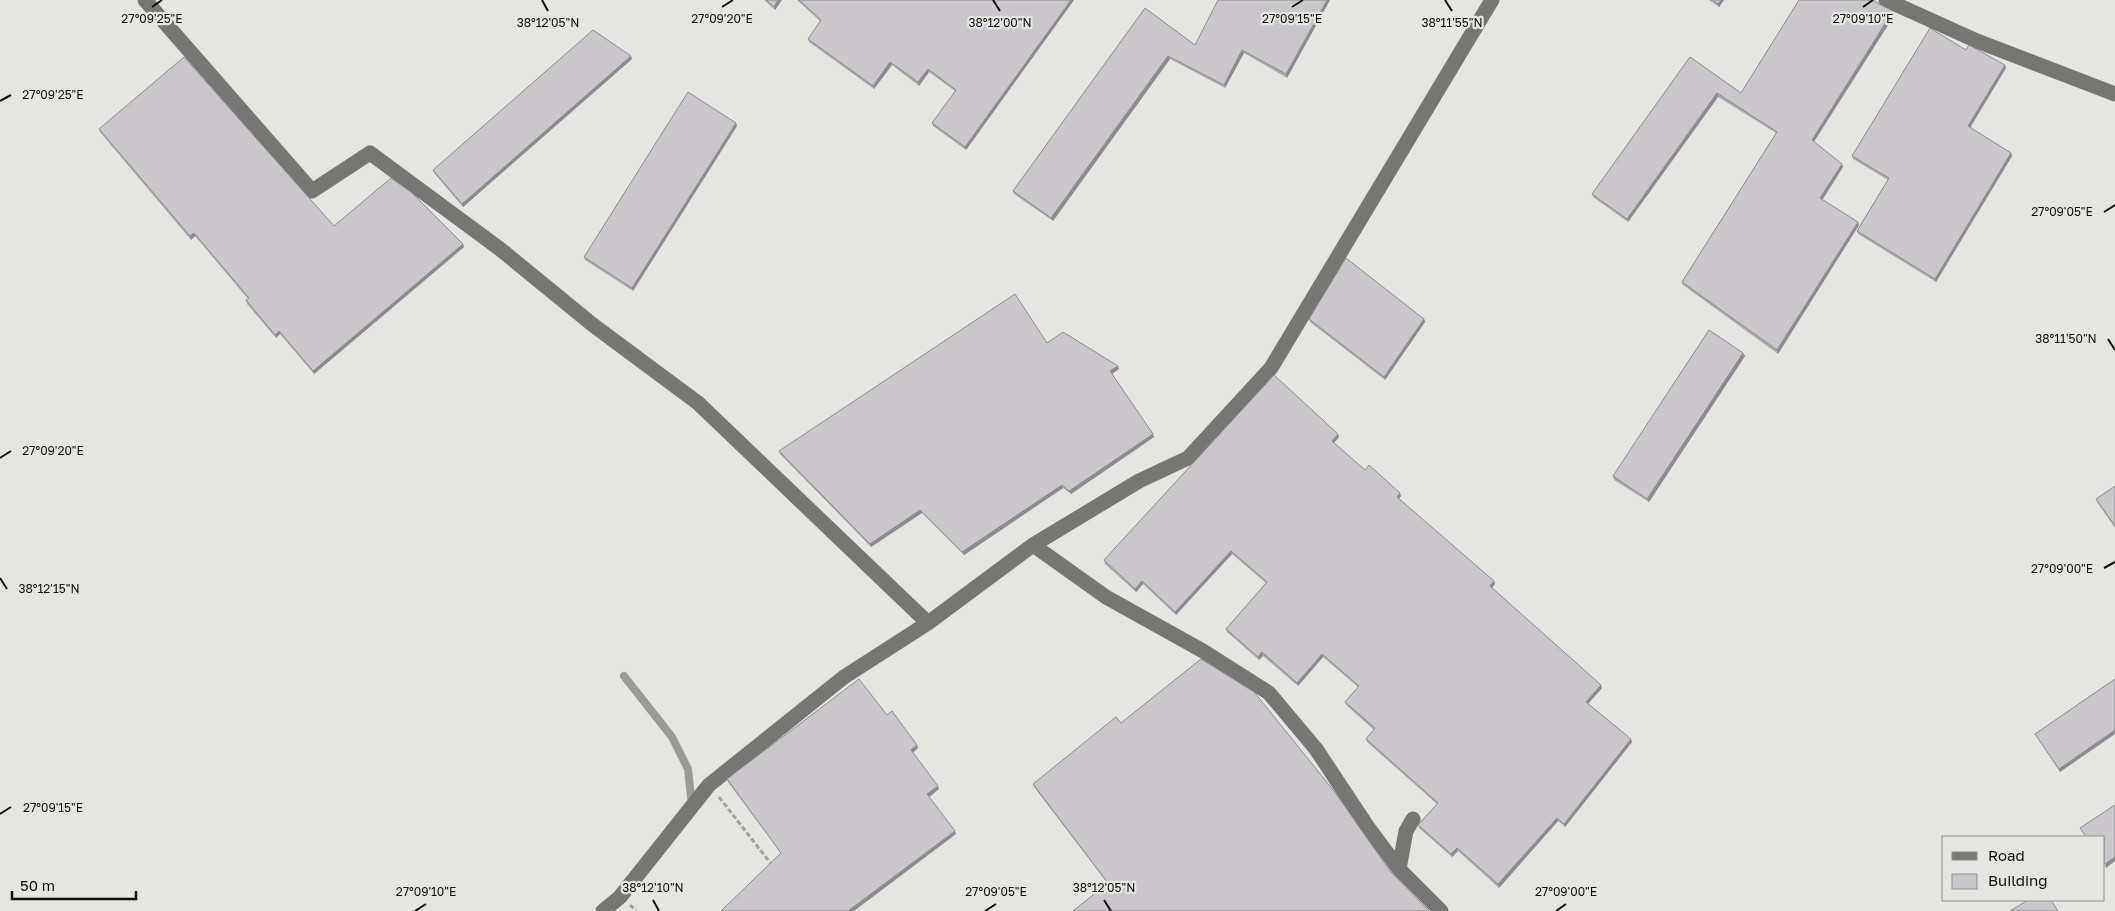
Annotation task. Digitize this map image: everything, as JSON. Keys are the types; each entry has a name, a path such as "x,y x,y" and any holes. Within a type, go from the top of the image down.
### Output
{"street":[{"path":"145,0 312,191 370,153 500,249 593,326 698,403 928,623"},
{"path":"603,911 620,897 709,785 844,677 928,623 1033,545 1139,481 1188,458 1271,368 1492,0"},
{"path":"1886,0 1977,41 2115,94"},
{"path":"1033,545 1106,597 1203,651 1269,693 1316,749 1367,826 1399,869 1441,911"},
{"path":"1399,869 1406,831 1413,820"}],"lane":[{"path":"624,676 672,737 688,769 692,806"}],"path":[{"path":"709,785 777,872"}],"building":[{"path":"766,0 778,0 774,7"},
{"path":"799,0 1071,0 965,147 932,123 956,90 928,69 918,82 890,62 873,86 808,39 821,20"},
{"path":"1218,0 1327,0 1286,74 1242,50 1224,85 1168,56 1051,218 1013,191 1145,8 1195,45"},
{"path":"1713,0 1721,0 1718,4"},
{"path":"1799,0 1873,0 1893,11 1812,140 1842,164 1820,198 1858,222 1777,350 1682,282 1777,132 1717,93 1627,219 1592,194 1690,57 1741,93"},
{"path":"1930,28 1966,50 1969,45 2005,65 1968,126 2011,153 1935,279 1857,231 1889,178 1852,156"},
{"path":"593,30 631,56 462,204 433,170"},
{"path":"184,57 334,226 391,178 412,193 463,244 313,371 279,331 275,335 246,300 249,298 194,233 190,236 99,129"},
{"path":"688,92 736,123 632,288 584,257"},
{"path":"1346,258 1424,319 1384,377 1309,319"},
{"path":"1015,294 1047,343 1063,332 1118,366 1110,371 1153,434 1069,491 1062,485 962,552 920,510 870,544 779,451"},
{"path":"1709,330 1743,353 1647,499 1613,476"},
{"path":"1274,375 1338,434 1332,441 1365,470 1369,465 1400,493 1397,497 1494,581 1490,586 1601,685 1586,702 1631,739 1564,824 1557,818 1498,884 1457,848 1451,854 1418,825 1438,803 1366,739 1375,728 1345,702 1359,686 1322,654 1297,683 1262,652 1258,657 1226,629 1267,582 1231,551 1175,612 1142,581 1135,589 1104,560"},
{"path":"2115,486 2115,526 2096,499"},
{"path":"1201,659 1254,692 1334,791 1390,871 1429,911 1073,911 1108,883 1033,784 1116,717 1121,723"},
{"path":"859,679 887,715 892,711 917,745 911,750 938,786 927,794 955,831 848,911 721,911 781,853 727,779"},
{"path":"2115,679 2115,730 2059,769 2035,734"},
{"path":"2115,805 2115,857 2105,864 2105,836 2085,836 2080,828"},
{"path":"2026,901 2052,901 2058,911 2010,911"}]}
